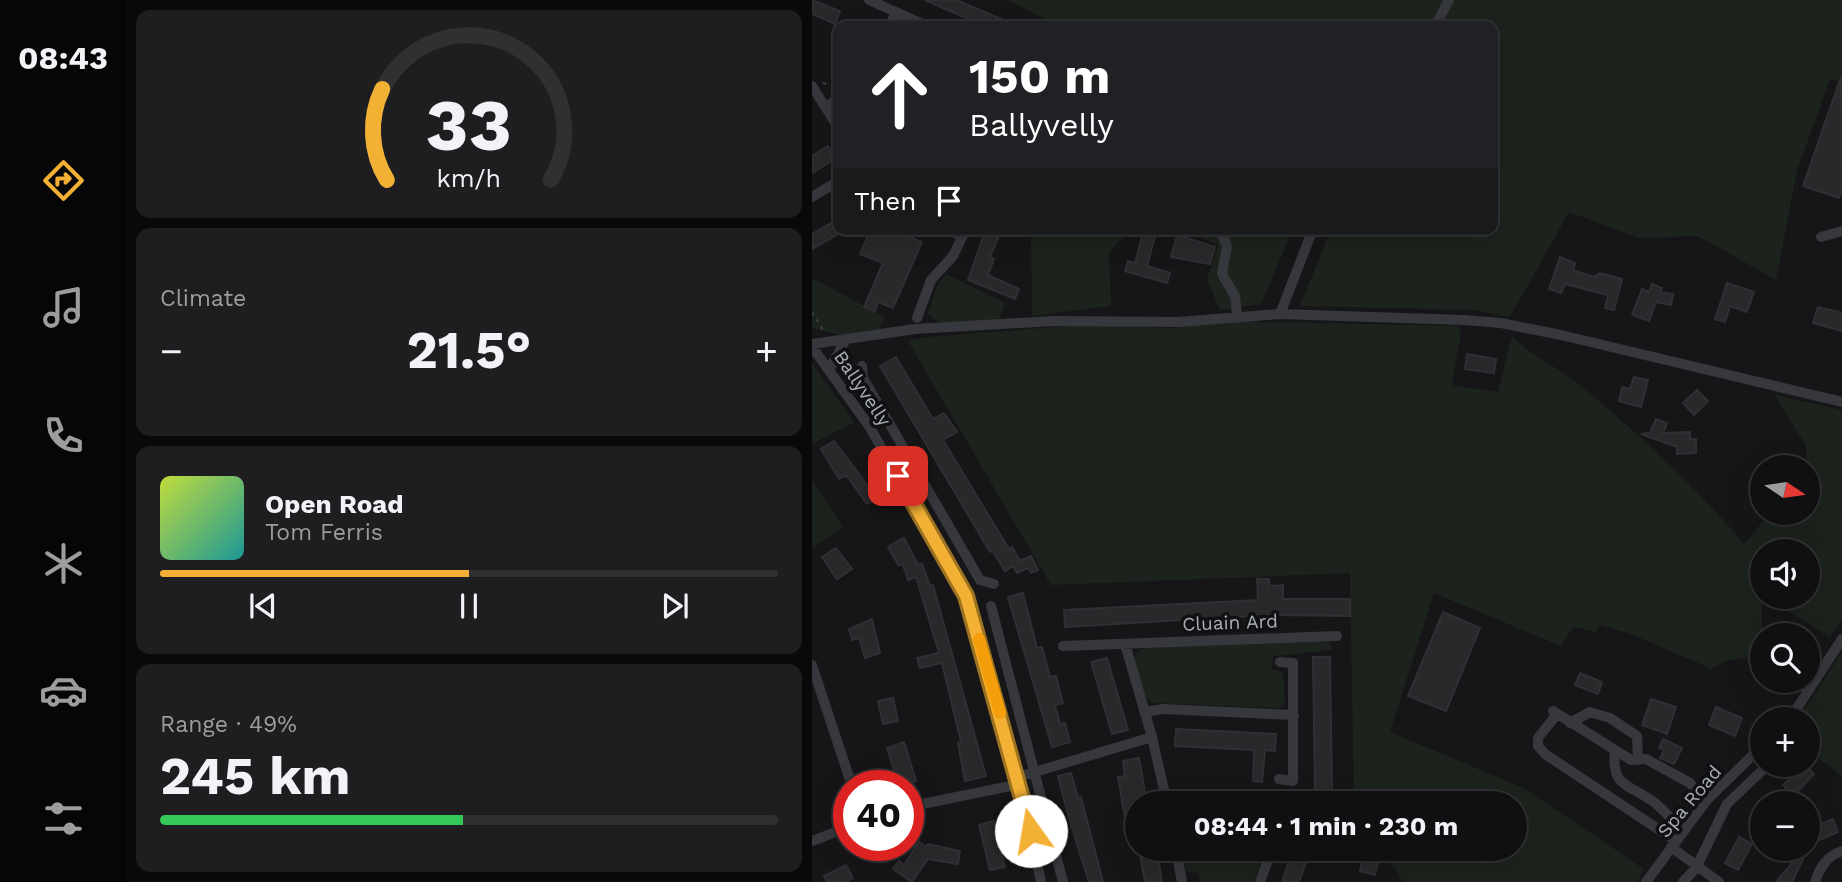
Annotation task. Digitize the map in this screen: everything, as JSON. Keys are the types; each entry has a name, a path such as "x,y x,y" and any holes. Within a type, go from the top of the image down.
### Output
{"street":[{"path":"869,0 914,21"},
{"path":"1438,21 1449,0"},
{"path":"892,21 896,13"},
{"path":"814,84 833,118"},
{"path":"827,108 833,102"},
{"path":"812,197 833,184"},
{"path":"1821,237 1842,231"},
{"path":"917,318 931,280 953,256 963,235"},
{"path":"1222,235 1227,246 1222,274 1236,296 1237,315"},
{"path":"1280,314 1311,235"},
{"path":"812,345 942,328 1054,321 1178,322 1237,315 1280,314 1501,323 1842,402"},
{"path":"830,368 845,341"},
{"name":"Ballyvelly","path":"812,345 869,426 966,596 1019,781 1041,882"},
{"path":"862,366 863,378 980,580 994,584"},
{"path":"908,494 925,484"},
{"path":"991,606 1063,882"},
{"name":"Cluain Ard","path":"1063,646 1337,636"},
{"path":"1798,707 1842,639"},
{"path":"1125,644 1164,791"},
{"path":"1279,779 1293,781 1294,715 1293,663 1280,662"},
{"path":"812,665 847,770"},
{"path":"1145,712 1163,709 1294,715"},
{"path":"1704,804 1690,783 1646,759 1630,760 1555,712 1538,738 1538,746 1545,754 1674,844 1696,868 1719,882"},
{"path":"1570,723 1590,712 1610,718 1637,736 1638,760"},
{"path":"924,802 953,800 1152,737"},
{"path":"1615,750 1613,771 1620,782 1655,803 1684,831"},
{"name":"Spa Road","path":"1646,882 1704,804 1750,758"},
{"path":"1683,882 1696,868 1727,804 1756,777"},
{"path":"812,841 833,833"},
{"path":"1815,882 1824,864 1832,855 1842,851"},
{"path":"1178,861 1182,882"},
{"path":"1260,882 1266,861"}],"path":[{"path":"814,84 833,86"},
{"path":"812,312 827,336"}],"shaded area":[{"path":"1007,0 1842,0 1842,83 1830,79 1797,171 1776,280 1698,236 1639,238 1569,212 1510,317 1473,310 1300,306 1329,235 1498,235 1498,21 1048,21"},
{"path":"1031,235 1125,235 1109,253 1111,306 1032,316"},
{"path":"1198,235 1290,235 1261,304 1220,310 1207,279 1218,246"},
{"path":"946,274 1005,303 999,320 941,324 928,314 937,286"},
{"path":"812,278 885,317 879,329 840,335 812,328"},
{"path":"1218,321 1458,326 1461,332 1452,385 1498,392 1512,335 1528,350 1581,386 1645,442 1686,481 1744,544 1760,525 1820,525 1820,455 1806,455 1806,446 1775,395 1842,410 1842,620 1830,637 1820,631 1820,623 1807,623 1784,609 1820,609 1820,539 1750,539 1750,609 1762,609 1762,623 1750,623 1750,656 1726,661 1712,669 1631,634 1600,625 1596,632 1573,627 1561,646 1434,593 1390,732 1524,788 1644,869 1638,882 1402,882 1389,861 1527,861 1527,791 1354,791 1350,573 1051,585 908,341 926,337 1083,325 1175,328"},
{"path":"812,363 854,422 812,444"},
{"path":"812,479 843,527 812,548"},
{"path":"1328,641 1333,650 1273,656 1272,669 1283,673 1285,703 1279,708 1153,703 1144,696 1133,661 1137,652 1146,648"},
{"path":"1842,652 1842,776 1820,759 1820,707 1806,707 1815,693 1820,693 1820,686"},
{"path":"1184,861 1261,861 1254,882 1200,882 1199,873 1186,872"}],"building":[{"path":"812,0 840,11 833,23 812,14"},
{"path":"925,0 956,0 1006,21 973,21"},
{"path":"1841,77 1842,189 1839,198 1803,186"},
{"path":"828,146 833,154 833,160 812,173 812,156"},
{"path":"833,222 833,235 836,235 812,249 812,234"},
{"path":"866,235 905,235 922,242 893,308 878,302 875,311 864,307 883,263 860,254 868,236"},
{"path":"984,235 999,235 990,257 994,259 988,275 1019,289 1015,299 968,280"},
{"path":"1142,235 1155,236 1147,266 1170,273 1167,283 1125,271 1128,261 1135,263"},
{"path":"1177,235 1215,247 1210,264 1171,257"},
{"path":"1560,257 1575,263 1573,270 1594,277 1600,273 1622,279 1614,310 1605,308 1608,295 1565,284 1561,293 1549,289"},
{"path":"1727,283 1754,292 1747,312 1730,306 1725,322 1715,319"},
{"path":"1652,284 1662,288 1660,292 1673,294 1671,305 1656,302 1649,321 1632,315 1642,289 1649,292"},
{"path":"1818,307 1842,313 1842,331 1813,323"},
{"path":"1467,354 1496,359 1494,373 1465,369"},
{"path":"896,357 933,419 944,413 957,432 943,440 1009,549 1012,547 1020,561 1031,556 1038,570 1031,573 1028,568 1017,573 1013,566 1005,571 992,550 990,552 880,366"},
{"path":"1634,377 1648,380 1641,407 1619,401 1622,387 1630,389"},
{"path":"1697,390 1708,401 1694,415 1683,403"},
{"path":"1656,419 1667,423 1663,433 1690,432 1690,439 1696,439 1696,453 1677,454 1677,447 1641,434 1650,433"},
{"path":"834,441 877,498 867,504 846,475 839,479 821,449"},
{"path":"904,538 918,565 922,564 930,586 933,585 986,776 965,781 958,743 961,742 942,663 920,668 917,658 939,653 916,577 908,580 903,565 898,565 888,547"},
{"path":"836,548 852,569 837,579 822,557"},
{"path":"1257,579 1269,579 1269,586 1283,585 1283,599 1350,599 1350,616 1269,615 1065,627 1064,610 1258,600"},
{"path":"1023,593 1037,648 1042,647 1050,677 1056,676 1063,703 1055,705 1060,724 1065,723 1070,742 1052,747 1008,597"},
{"path":"1443,612 1480,628 1446,711 1408,696"},
{"path":"872,619 880,653 865,658 859,638 852,640 849,629"},
{"path":"1313,657 1330,657 1332,791 1315,791"},
{"path":"1107,658 1128,730 1112,734 1091,662"},
{"path":"1580,673 1602,682 1598,694 1575,685"},
{"path":"893,698 898,721 883,724 878,701"},
{"path":"1651,699 1676,707 1667,734 1642,725"},
{"path":"1716,707 1742,718 1735,736 1709,725"},
{"path":"1176,729 1276,734 1275,751 1265,750 1262,782 1253,781 1254,750 1175,746"},
{"path":"1663,739 1682,748 1674,764 1660,758 1664,750 1659,748"},
{"path":"904,742 913,770 894,770 887,748"},
{"path":"1139,758 1145,791 1125,791 1125,818 1118,777 1125,776 1123,761"},
{"path":"1071,773 1078,798 1081,797 1103,882 1089,882 1070,822 1058,776"},
{"path":"1792,777 1811,777 1798,791 1790,791 1783,785"},
{"path":"1833,819 1838,832 1820,840 1820,824"},
{"path":"994,821 1005,867 990,870 979,825"},
{"path":"1739,837 1750,843 1738,870 1725,863"},
{"path":"928,844 960,851 958,864 928,859 912,882 893,869 899,861 904,865 907,861 924,861 924,846"},
{"path":"1141,861 1159,861 1162,882 1145,882"},
{"path":"1289,861 1307,861 1299,882 1282,882"},
{"path":"1362,861 1378,861 1375,875 1360,871"},
{"path":"1802,861 1792,882 1776,882 1793,862"},
{"path":"846,865 853,878 846,882 827,882 824,876"}],"slow traffic":[{"path":"979,639 1000,713"}],"route":[{"path":"898,476 966,596 1031,831"}]}
